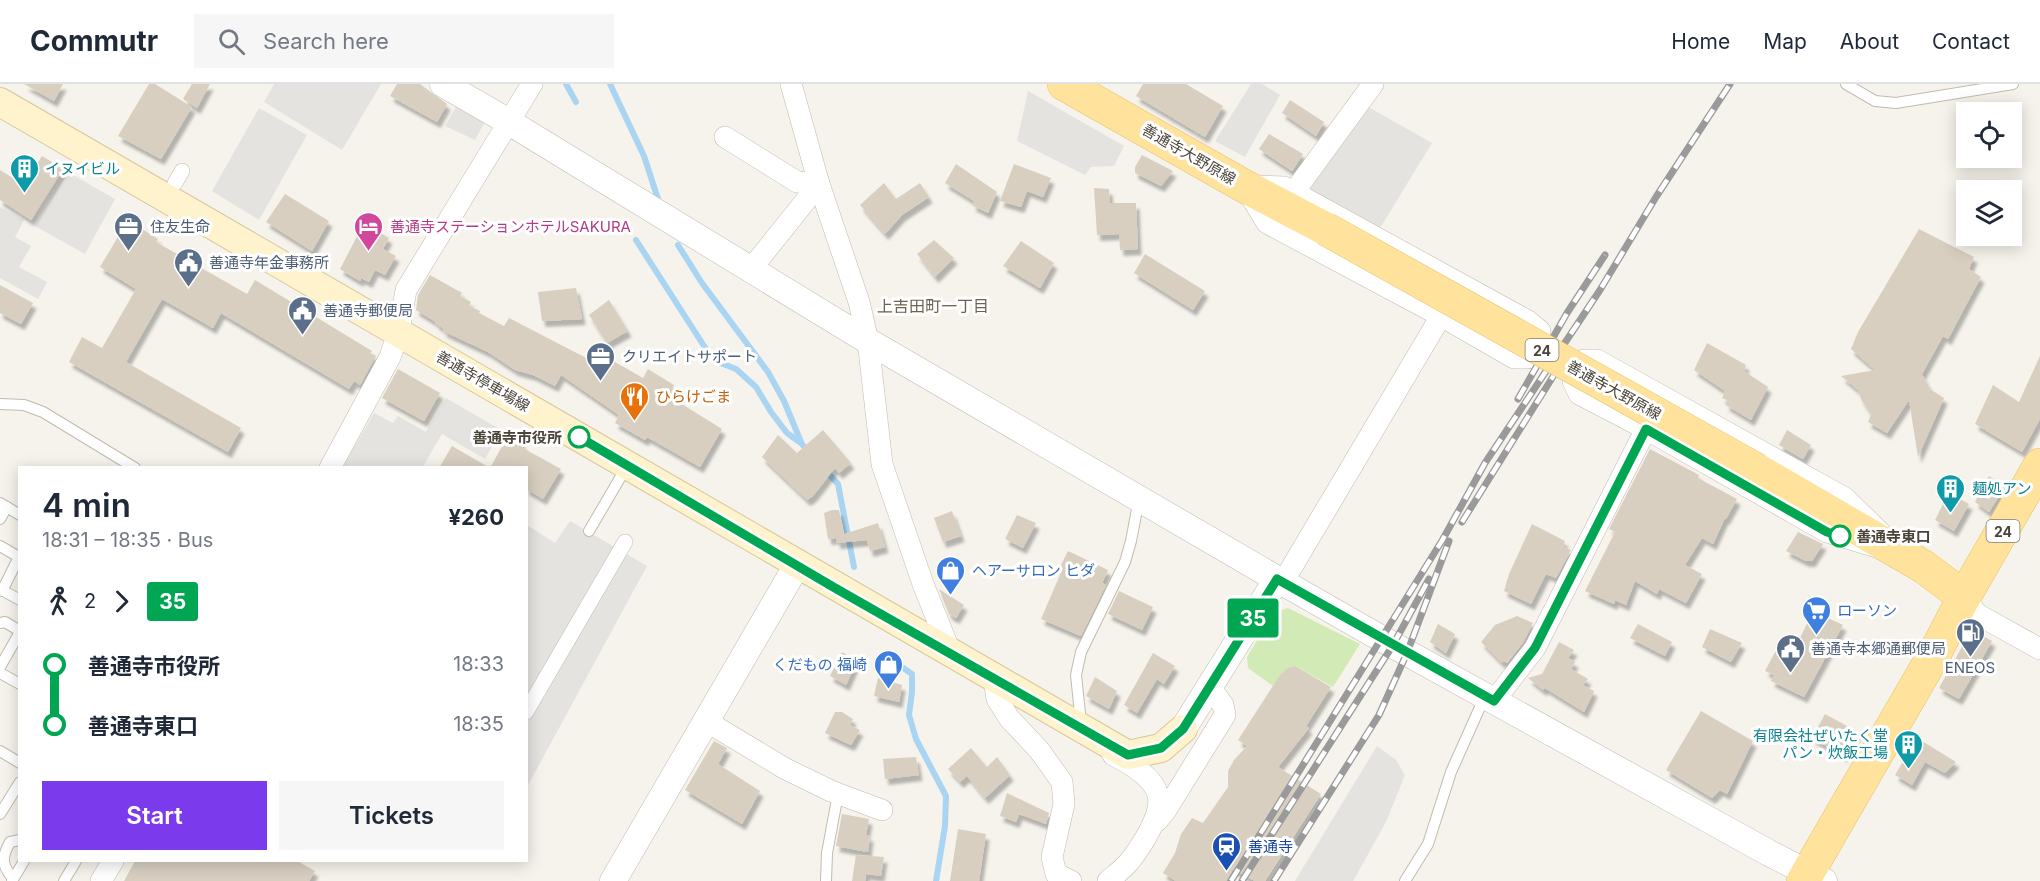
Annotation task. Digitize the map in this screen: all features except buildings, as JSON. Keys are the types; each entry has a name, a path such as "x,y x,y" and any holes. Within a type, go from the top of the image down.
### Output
{"main road":[{"name":"善通寺大野原線","path":"1064,84 1757,470 1924,567 1964,597"},
{"name":"善通寺停車場線","path":"0,102 1128,755 1161,748 1183,729"},
{"name":"24","path":"1964,597 2040,465"},
{"path":"1812,878 1964,597"}],"street":[{"path":"443,84 868,341 1280,580 1812,878"},
{"path":"331,466 390,357 399,331 406,290 532,84"},
{"path":"791,84 819,184 859,302 868,341 882,464 923,585 951,654"},
{"path":"1294,192 1373,84"},
{"path":"725,137 797,182 819,184"},
{"path":"751,269 819,184"},
{"path":"1245,186 1284,187 1528,321 1539,331 1528,358 1514,358 1441,316 1267,223 1245,186"},
{"path":"1183,729 1280,580 1441,316"},
{"path":"1584,360 1597,360 1845,498 1903,555 1827,532 1646,429 1579,394 1574,381 1584,360"},
{"path":"1489,698 1535,648 1646,429"},
{"path":"528,709 625,542"},
{"path":"613,881 797,565"},
{"path":"1964,597 1977,614 2040,648"},
{"path":"994,679 997,699 1009,718 1039,750 1062,782 1064,804 1052,856 1060,879"},
{"path":"1108,881 1128,863 1154,824 1167,810 1225,715 1223,705 1210,687"},
{"path":"1025,735 1026,718 1043,707"},
{"path":"706,721 784,768 838,794 882,810"},
{"path":"1089,734 1105,751 1139,769 1156,789 1158,809 1154,824"},
{"path":"101,881 112,862"}],"lane":[{"path":"1846,84 1875,100 1896,103 2013,84"},
{"path":"0,404 24,405 43,412 117,464"},
{"path":"589,531 627,466"},
{"path":"1089,734 1076,675 1081,652 1125,562 1139,498"},
{"path":"0,519 3,505 18,514"},
{"path":"0,546 18,556"},
{"path":"18,559 1,590 18,599"},
{"path":"0,623 5,622 18,631"},
{"path":"0,667 18,636"},
{"path":"0,673 18,683"},
{"path":"1405,881 1428,844 1451,772 1489,698"},
{"path":"0,751 18,762"},
{"path":"0,814 18,785"},
{"path":"826,881 827,853 838,794"},
{"path":"18,840 10,842 3,854 3,863 13,880 23,862"},
{"path":"64,881 75,862"}],"green space":[{"path":"1288,608 1360,644 1333,687 1295,666 1285,671 1273,686 1248,668 1247,657 1271,617 1275,612"}],"shaded area":[{"path":"274,84 381,84 342,150 264,102"},
{"path":"1251,84 1262,84 1280,95 1245,157 1215,141"},
{"path":"1028,91 1124,146 1114,166 1091,167 1085,175 1017,141"},
{"path":"459,102 487,118 475,140 445,126"},
{"path":"1365,105 1432,143 1380,228 1308,189"},
{"path":"259,108 307,135 259,220 212,191"},
{"path":"66,171 115,199 85,254 35,226"},
{"path":"0,207 24,220 15,237 31,246 19,267 47,282 38,299 0,278"},
{"path":"446,398 501,430 485,459 442,434 423,466 343,466 374,413 393,423 398,416 426,432"},
{"path":"570,521 647,566 528,785 528,526 555,543"},
{"path":"1377,746 1396,760 1405,775 1386,822 1353,881 1295,881"}],"waterway":[{"path":"566,84 576,102"},
{"path":"610,84 644,156 658,199"},
{"path":"636,240 713,360 736,369 756,387 787,433 808,451"},
{"path":"678,245 702,283 768,372 784,401 801,442"},
{"path":"825,470 838,484 854,567"},
{"path":"886,656 912,674 909,715 916,739 946,796 945,826 936,881"}],"railway":[{"path":"1231,881 1443,539 1485,463 1600,290 1656,197 1730,84"},
{"path":"1518,399 1567,313 1605,255"},
{"path":"1462,522 1559,367"},
{"path":"1274,881 1379,715 1407,653 1449,541"},
{"path":"1242,881 1393,645 1429,579"}],"bus line":[{"name":"35","path":"579,437 835,588 1128,755 1161,748 1183,729 1277,579 1494,701 1535,648 1646,429 1827,532 1840,536"}],"place":[{"name":"イヌイビル","path":"24,194"},
{"name":"住友生命","path":"129,252"},
{"name":"善通寺ステーションホテルSAKURA","path":"369,252"},
{"name":"善通寺年金事務所","path":"188,288"},
{"name":"善通寺郵便局","path":"302,336"},
{"name":"クリエイトサポート","path":"601,382"},
{"name":"ひらけごま","path":"635,422"},
{"name":"善通寺市役所","path":"579,437"},
{"name":"麺処アン","path":"1951,514"},
{"name":"善通寺東口","path":"1840,536"},
{"name":"ヘアーサロン ヒダ","path":"951,596"},
{"name":"ローソン","path":"1816,636"},
{"name":"ENEOS","path":"1970,658"},
{"name":"善通寺本郷通郵便局","path":"1790,674"},
{"name":"くだもの 福崎","path":"888,690"},
{"name":"有限会社ぜいたく堂 パン・炊飯工場","path":"1909,770"},
{"name":"善通寺","path":"1227,872"}],"district":[{"name":"上吉田町一丁目","path":"933,306"}]}
